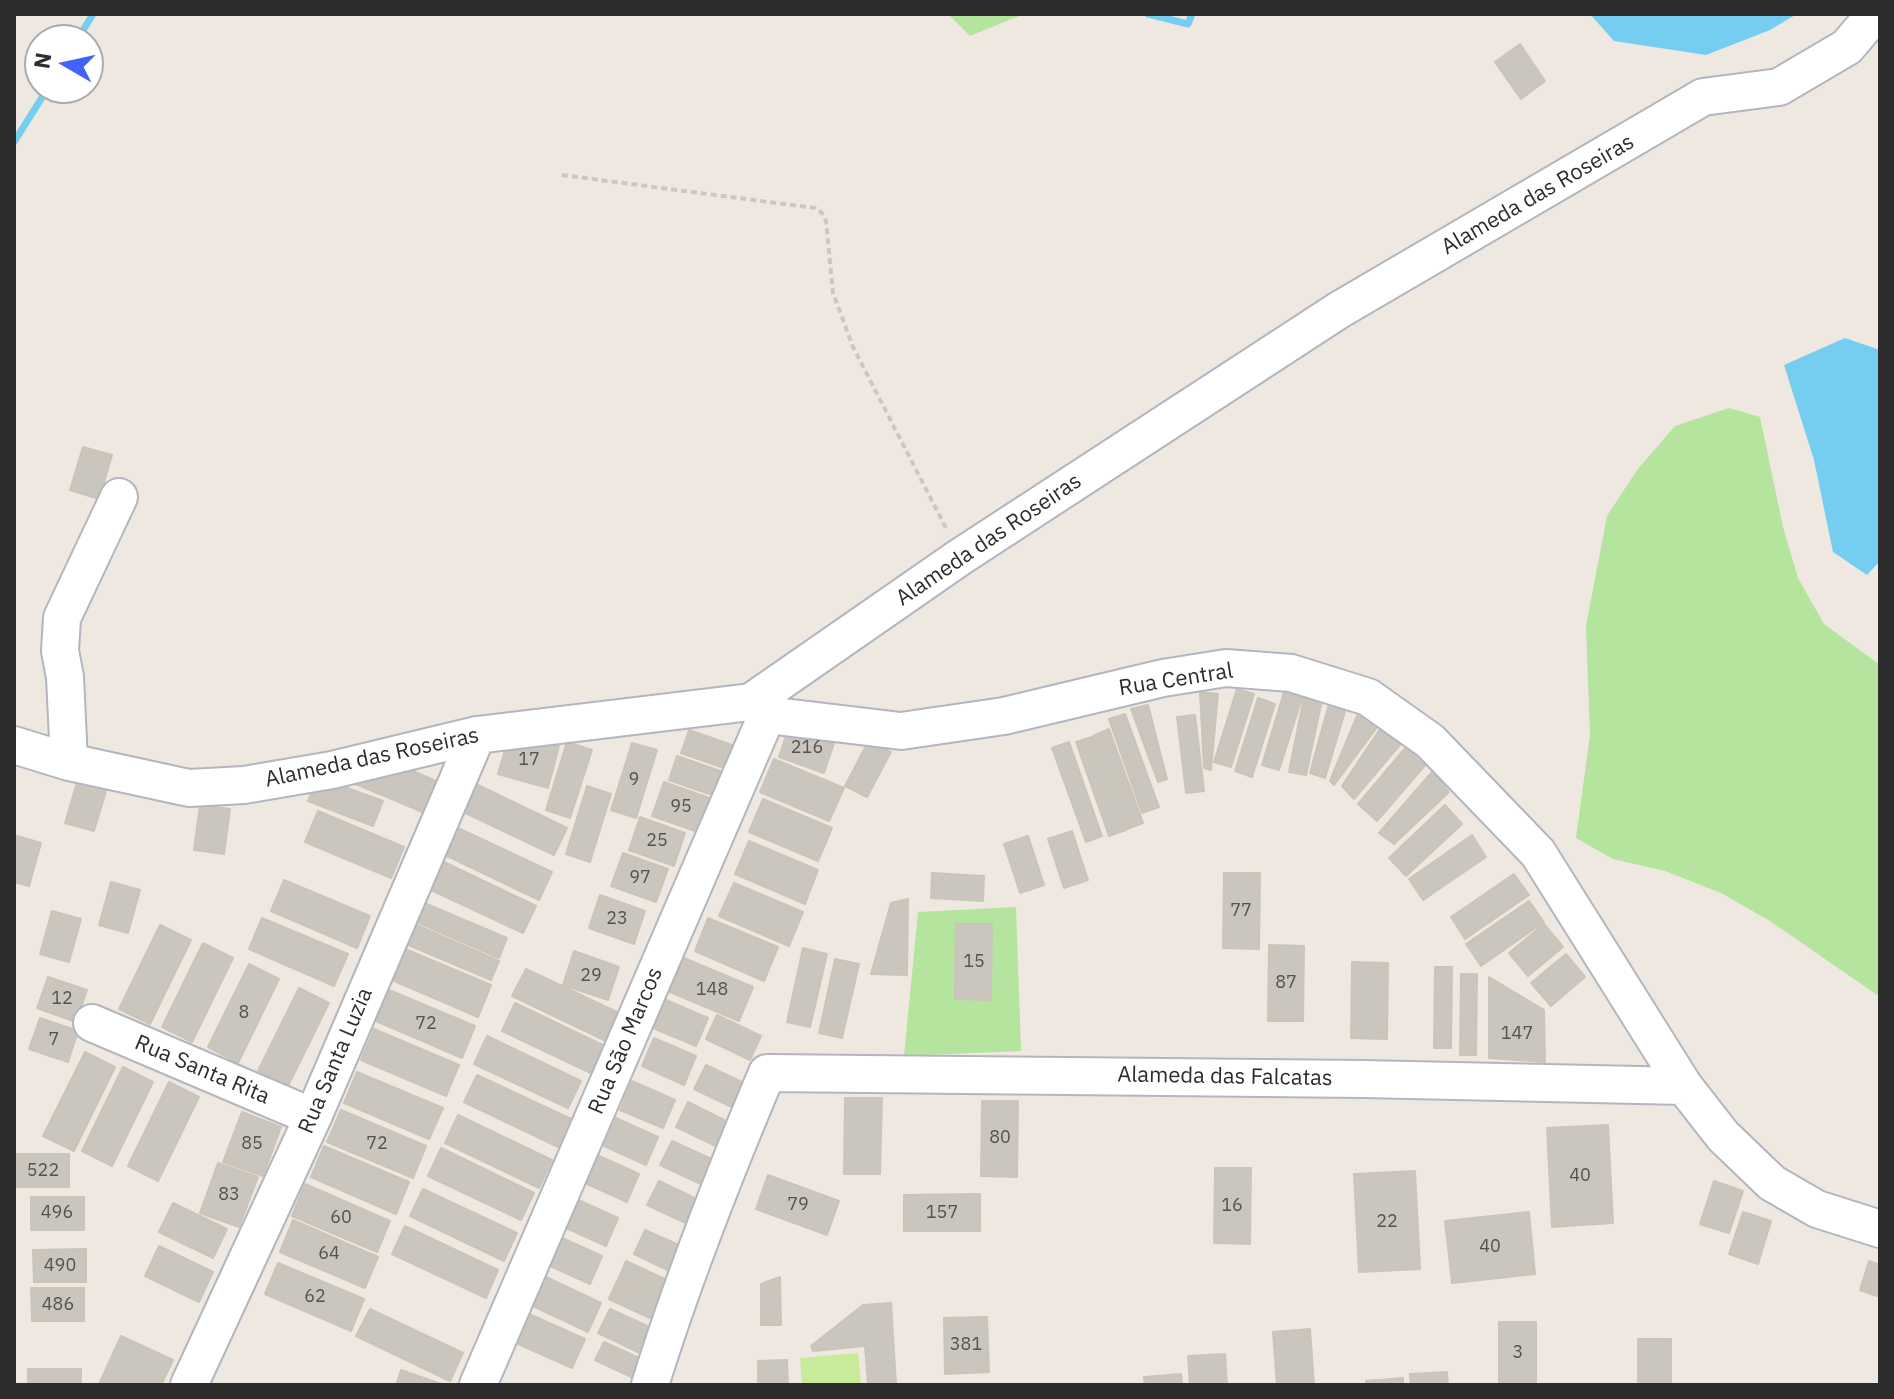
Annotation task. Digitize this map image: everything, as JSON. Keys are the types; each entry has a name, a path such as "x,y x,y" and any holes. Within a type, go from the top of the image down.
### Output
{"street":[{"name":"Alameda das Roseiras","path":"14,745 69,762 189,788 244,785 332,770 477,735 759,709 960,557 1339,310 1703,97 1779,87 1847,47 1875,14"},
{"path":"69,762 65,677 60,651 62,618 119,497"},
{"name":"Rua Central","path":"759,709 901,731 1004,716 1163,678 1226,668 1291,673 1368,697 1430,741 1538,853 1684,1086 1723,1136 1772,1183 1817,1209 1880,1229"},
{"name":"Rua São Marcos","path":"478,1385 759,709"},
{"name":"Rua Santa Luzia","path":"189,1385 313,1117 477,735"},
{"name":"Rua Santa Rita","path":"92,1023 313,1117"},
{"name":"Alameda das Falcatas","path":"650,1385 728,1167 767,1073 1363,1079 1684,1086"}],"path":[{"path":"562,175 815,208 822,213 826,221 833,293 853,347 960,557"}],"green space":[{"path":"948,14 1024,14 970,36"},
{"path":"1729,408 1760,417 1783,527 1798,578 1824,624 1880,665 1880,997 1770,921 1721,893 1665,871 1613,859 1576,838 1590,735 1586,626 1607,516 1637,470 1675,426"},
{"path":"1016,907 1021,1051 904,1056 918,912"},
{"path":"858,1353 861,1385 802,1385 800,1358"}],"water":[{"path":"1590,14 1797,14 1770,30 1706,55 1614,41"},
{"path":"1845,338 1880,350 1880,561 1867,575 1833,552 1814,460 1784,365"}],"building":[{"path":"1520,44 1545,81 1521,99 1495,62"},
{"path":"83,447 112,455 99,499 70,490"},
{"path":"1237,689 1254,694 1231,767 1214,762"},
{"path":"1200,692 1218,694 1211,770 1204,768"},
{"path":"1284,692 1302,698 1279,770 1262,765"},
{"path":"1304,697 1322,700 1306,775 1289,772"},
{"path":"1258,698 1275,704 1252,777 1235,771"},
{"path":"1330,700 1347,705 1325,778 1310,773"},
{"path":"1148,705 1167,779 1158,782 1131,709"},
{"path":"1361,706 1381,722 1334,785 1330,781"},
{"path":"1125,714 1159,807 1142,813 1109,719"},
{"path":"1195,715 1204,791 1186,793 1177,717"},
{"path":"1384,723 1404,740 1354,799 1342,786"},
{"path":"790,724 835,740 824,773 779,757"},
{"path":"1109,729 1143,823 1127,829 1093,736"},
{"path":"689,730 735,746 727,769 681,753"},
{"path":"510,733 559,746 548,788 498,774"},
{"path":"1092,737 1126,830 1109,836 1076,742"},
{"path":"869,740 891,752 867,797 845,786"},
{"path":"567,742 592,750 570,818 546,810"},
{"path":"1069,742 1102,836 1086,842 1052,748"},
{"path":"632,743 657,750 636,818 611,810"},
{"path":"1407,746 1427,763 1377,821 1358,804"},
{"path":"677,756 723,772 715,796 669,780"},
{"path":"774,759 844,788 829,821 760,792"},
{"path":"395,763 438,782 425,813 339,777"},
{"path":"1432,772 1449,792 1394,844 1379,833"},
{"path":"317,777 383,801 373,826 308,801"},
{"path":"78,779 107,788 94,831 65,823"},
{"path":"664,782 709,798 698,832 652,816"},
{"path":"474,783 567,828 554,855 461,811"},
{"path":"587,786 611,794 590,862 566,854"},
{"path":"763,799 832,828 818,861 749,832"},
{"path":"200,805 230,809 224,854 194,850"},
{"path":"1445,805 1462,824 1406,876 1389,858"},
{"path":"318,811 404,847 391,878 305,842"},
{"path":"640,817 685,833 674,866 629,850"},
{"path":"458,828 552,872 539,900 445,855"},
{"path":"1072,831 1088,880 1064,888 1048,839"},
{"path":"14,835 41,843 29,886 14,882"},
{"path":"1472,835 1486,857 1423,900 1409,879"},
{"path":"1028,836 1044,885 1020,893 1004,844"},
{"path":"749,841 818,870 805,904 735,874"},
{"path":"623,853 668,869 656,902 611,886"},
{"path":"442,861 536,906 523,933 429,889"},
{"path":"932,873 984,876 983,901 931,898"},
{"path":"1224,873 1260,873 1259,949 1223,948"},
{"path":"1514,874 1529,895 1465,939 1451,917"},
{"path":"284,880 370,916 357,948 271,911"},
{"path":"111,882 140,890 128,933 99,925"},
{"path":"734,883 803,912 789,946 719,916"},
{"path":"600,895 645,911 634,944 589,928"},
{"path":"908,899 907,975 871,974 891,903"},
{"path":"1529,901 1544,922 1481,966 1466,944"},
{"path":"422,902 507,938 499,958 414,921"},
{"path":"52,911 81,919 69,962 40,954"},
{"path":"262,918 348,954 334,986 249,949"},
{"path":"708,918 778,947 764,981 695,951"},
{"path":"414,924 499,961 491,980 406,944"},
{"path":"956,924 992,924 991,1000 955,999"},
{"path":"1544,924 1563,947 1528,976 1509,953"},
{"path":"160,925 191,940 150,1024 119,1009"},
{"path":"203,943 233,958 192,1042 162,1027"},
{"path":"1269,945 1304,946 1303,1021 1268,1021"},
{"path":"803,948 827,954 810,1027 787,1022"},
{"path":"405,949 491,985 478,1017 392,980"},
{"path":"574,951 619,967 608,1000 563,985"},
{"path":"1566,954 1585,977 1551,1006 1531,983"},
{"path":"684,958 753,987 739,1021 670,992"},
{"path":"835,959 859,964 842,1038 819,1033"},
{"path":"1352,962 1388,963 1387,1039 1351,1038"},
{"path":"249,964 279,979 238,1063 208,1047"},
{"path":"1435,967 1452,967 1451,1048 1434,1048"},
{"path":"526,969 619,1013 606,1041 512,996"},
{"path":"1461,974 1477,974 1476,1055 1460,1055"},
{"path":"48,977 87,990 76,1022 37,1008"},
{"path":"1489,977 1544,1010 1545,1062 1489,1058"},
{"path":"299,988 329,1003 288,1086 258,1071"},
{"path":"389,990 475,1026 462,1058 376,1021"},
{"path":"666,1000 708,1018 696,1046 653,1028"},
{"path":"515,1003 609,1048 595,1075 502,1031"},
{"path":"717,1015 761,1036 750,1060 706,1039"},
{"path":"40,1018 78,1031 68,1062 29,1049"},
{"path":"374,1029 459,1065 446,1096 361,1060"},
{"path":"487,1036 581,1081 568,1108 474,1064"},
{"path":"654,1038 696,1056 684,1085 642,1066"},
{"path":"85,1052 115,1067 74,1151 43,1136"},
{"path":"706,1065 750,1086 738,1110 694,1089"},
{"path":"123,1067 153,1082 112,1166 82,1151"},
{"path":"357,1072 443,1108 429,1139 344,1103"},
{"path":"477,1075 571,1119 558,1147 464,1102"},
{"path":"632,1081 675,1100 663,1128 620,1110"},
{"path":"169,1082 199,1097 158,1181 128,1166"},
{"path":"845,1098 882,1098 880,1174 844,1174"},
{"path":"982,1101 1018,1101 1017,1177 981,1176"},
{"path":"688,1102 732,1124 720,1148 676,1127"},
{"path":"341,1110 426,1146 413,1178 327,1142"},
{"path":"242,1112 281,1127 263,1176 223,1162"},
{"path":"458,1115 552,1160 539,1188 445,1143"},
{"path":"616,1118 658,1137 646,1165 604,1146"},
{"path":"1608,1125 1613,1223 1552,1227 1547,1128"},
{"path":"672,1141 716,1161 705,1186 660,1165"},
{"path":"324,1146 409,1182 396,1214 311,1177"},
{"path":"441,1148 534,1193 521,1220 428,1176"},
{"path":"17,1154 69,1154 69,1187 17,1187"},
{"path":"597,1155 639,1174 627,1202 585,1183"},
{"path":"218,1163 258,1177 239,1227 200,1213"},
{"path":"1215,1168 1251,1168 1250,1244 1214,1243"},
{"path":"1415,1171 1420,1269 1359,1272 1354,1174"},
{"path":"768,1175 839,1201 827,1235 756,1209"},
{"path":"659,1181 703,1202 692,1226 647,1205"},
{"path":"1714,1181 1743,1191 1729,1233 1700,1224"},
{"path":"305,1184 390,1221 377,1252 292,1216"},
{"path":"423,1189 517,1233 504,1261 410,1216"},
{"path":"980,1194 980,1231 904,1231 904,1195"},
{"path":"31,1197 84,1197 84,1230 31,1230"},
{"path":"576,1199 618,1218 606,1246 564,1227"},
{"path":"173,1203 227,1229 213,1258 159,1232"},
{"path":"1529,1212 1535,1274 1452,1283 1445,1221"},
{"path":"1743,1212 1771,1221 1758,1264 1729,1254"},
{"path":"293,1220 378,1257 365,1288 280,1252"},
{"path":"405,1226 498,1270 486,1298 392,1254"},
{"path":"645,1230 690,1250 678,1275 634,1254"},
{"path":"560,1237 602,1256 590,1284 548,1265"},
{"path":"159,1246 213,1272 199,1302 145,1276"},
{"path":"86,1249 86,1282 34,1282 33,1250"},
{"path":"626,1261 671,1282 663,1300 618,1280"},
{"path":"1869,1261 1880,1265 1880,1297 1860,1290"},
{"path":"278,1263 364,1299 351,1331 265,1294"},
{"path":"546,1277 601,1303 588,1332 533,1306"},
{"path":"780,1277 781,1325 761,1325 761,1284"},
{"path":"617,1281 662,1302 654,1320 609,1299"},
{"path":"31,1288 84,1288 84,1321 32,1321"},
{"path":"891,1303 896,1385 868,1385 865,1346 813,1351 811,1346 863,1305"},
{"path":"370,1309 463,1353 450,1381 356,1336"},
{"path":"610,1309 654,1329 642,1354 598,1333"},
{"path":"529,1314 585,1339 572,1368 516,1343"},
{"path":"987,1317 989,1372 945,1374 944,1318"},
{"path":"1499,1322 1536,1322 1536,1385 1499,1385"},
{"path":"1310,1329 1314,1385 1277,1385 1273,1332"},
{"path":"121,1336 173,1360 161,1385 107,1385 100,1382"},
{"path":"1638,1339 1671,1339 1671,1385 1638,1385"},
{"path":"604,1342 648,1362 640,1381 595,1360"},
{"path":"1225,1354 1227,1385 1190,1385 1188,1356"},
{"path":"787,1360 788,1385 758,1385 758,1361"},
{"path":"28,1369 81,1369 81,1385 28,1385"},
{"path":"401,1370 444,1385 396,1385"},
{"path":"1447,1372 1448,1385 1411,1385 1410,1374"},
{"path":"1181,1374 1182,1385 1145,1385 1144,1377"},
{"path":"1403,1378 1403,1385 1366,1385 1366,1381"}],"waterway":[{"path":"87,24 93,14"},
{"path":"1148,14 1188,24 1192,14"},
{"path":"14,142 38,104"}]}
